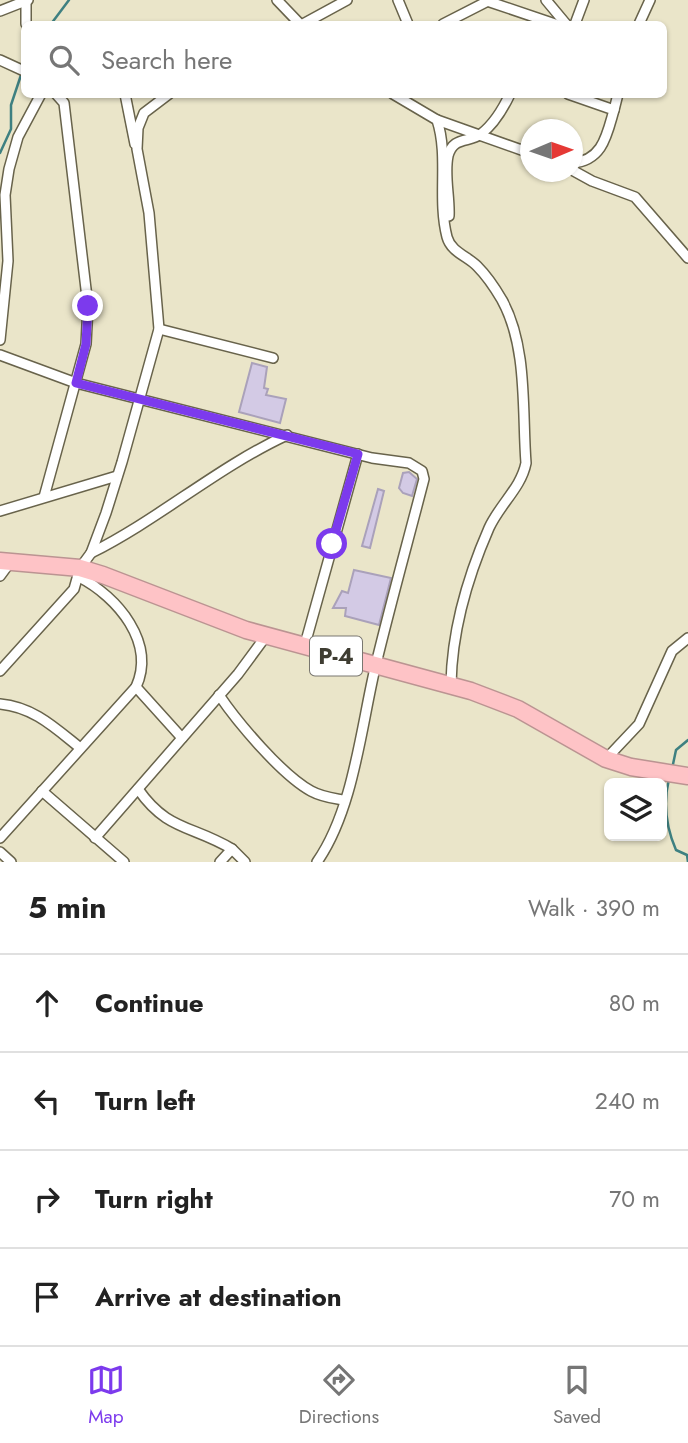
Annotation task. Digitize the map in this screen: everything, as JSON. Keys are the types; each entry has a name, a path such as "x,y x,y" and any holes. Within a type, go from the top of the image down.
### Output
{"highway":[{"name":"P-4","path":"6,561 79,573 304,648 451,684 518,709 606,759 676,775"}],"street":[{"path":"0,11 27,0 26,21"},
{"path":"277,0 298,21"},
{"path":"307,21 347,0"},
{"path":"398,0 407,21"},
{"path":"546,0 564,21"},
{"path":"576,21 584,0"},
{"path":"640,21 650,0"},
{"path":"449,21 488,1 546,21"},
{"path":"0,60 21,70"},
{"path":"0,341 8,261 2,193 18,137 39,98"},
{"path":"44,497 86,344 88,306 64,103 60,98"},
{"path":"0,671 68,596 91,553 117,476 159,330 149,213 126,98"},
{"path":"137,149 138,128 144,113 164,98"},
{"path":"400,98 437,120 520,150"},
{"path":"448,238 448,155 456,142 479,136 494,121 508,98"},
{"path":"580,98 614,110"},
{"path":"583,161 589,160 604,144 617,98"},
{"path":"437,120 441,134 442,196 448,238 456,250 489,278 504,304 516,339 526,463 523,476 505,499 489,528 470,579 454,645 451,684"},
{"path":"583,176 635,197 688,258"},
{"path":"159,330 273,358"},
{"path":"0,355 76,383 358,454 418,466 424,479 376,666 370,703 343,800 327,848 317,862"},
{"path":"91,553 134,531 254,451 288,435"},
{"path":"304,648 358,454"},
{"path":"0,511 117,476"},
{"path":"0,576 6,561"},
{"path":"0,838 79,747 136,687 143,667 142,650 135,631 96,586 79,573"},
{"path":"95,838 256,653 266,636"},
{"path":"606,759 639,724 672,651 688,638"},
{"path":"136,687 182,738"},
{"path":"219,695 250,734 293,778 316,794 343,800"},
{"path":"0,704 21,706 38,715 79,747"},
{"path":"138,789 149,805 166,820 216,839 232,849 245,862"},
{"path":"42,791 124,862"},
{"path":"220,862 232,849"},
{"path":"0,852 11,862"}],"building":[{"path":"252,363 267,367 264,388 268,389 266,395 286,399 280,423 239,412"},
{"path":"409,472 417,479 412,496 403,493 399,488 403,473"},
{"path":"378,489 384,491 370,548 362,546"},
{"path":"354,570 391,578 379,625 345,616 346,608 333,608 342,591 348,593"}],"waterway":[{"path":"53,21 69,0"},
{"path":"0,153 11,129 11,105 21,75"},
{"path":"672,769 676,750 688,740"},
{"path":"669,779 666,806 670,833 676,850 687,855 688,862"}],"route":[{"path":"88,306 86,344 76,383 358,454 332,544"}]}
